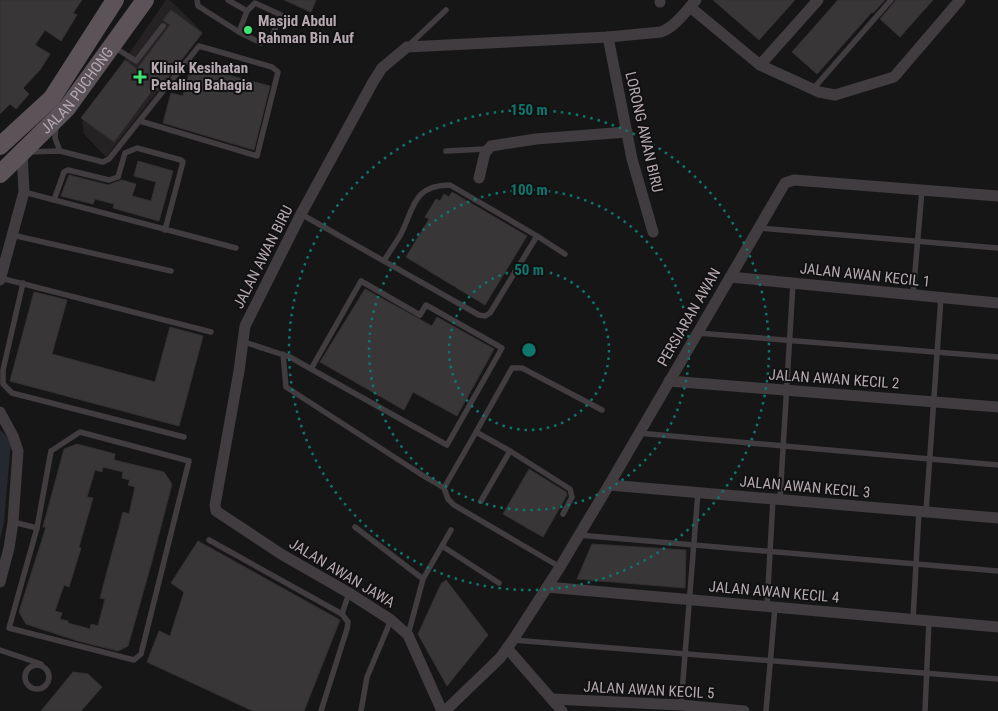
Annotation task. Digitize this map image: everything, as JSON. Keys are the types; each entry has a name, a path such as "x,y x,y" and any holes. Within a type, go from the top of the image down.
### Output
{"main road":[{"name":"JALAN PUCHONG","path":"0,146 52,98 115,0"},
{"name":"JALAN PUCHONG","path":"0,174 67,108 145,0"}],"street":[{"path":"760,65 818,0"},
{"path":"407,46 608,37 663,31 682,17 693,4 760,65 819,92 835,95 894,77 960,0"},
{"name":"LORONG AWAN BIRU","path":"608,37 632,158 653,232"},
{"name":"JALAN AWAN BIRU","path":"215,508 246,325 301,214 372,82 382,68 407,46"},
{"path":"479,178 487,149 496,144 627,132"},
{"path":"0,279 24,192 22,152"},
{"name":"PERSIARAN AWAN","path":"443,711 500,658 560,567 783,186 791,180 998,196"},
{"name":"JALAN AWAN KECIL 1","path":"730,277 998,303"},
{"name":"JALAN AWAN KECIL 2","path":"668,382 998,407"},
{"path":"0,412 13,436 18,451 13,522 9,548 0,582"},
{"name":"JALAN AWAN KECIL 3","path":"609,485 998,518"},
{"name":"JALAN AWAN JAWA","path":"215,508 218,513 281,554 349,593 391,620 408,635 443,711"},
{"name":"JALAN AWAN KECIL 4","path":"547,587 998,627"},
{"path":"510,644 562,711"},
{"name":"JALAN AWAN KECIL 5","path":"552,699 681,705 744,711"}],"lane":[{"path":"197,0 198,6 239,32 261,43 272,36 281,16 255,3 247,11 239,32"},
{"path":"228,0 247,11"},
{"path":"812,89 890,0"},
{"name":"JALAN AWAN BIRU","path":"407,46 446,10"},
{"path":"112,46 136,61 163,26"},
{"path":"22,152 60,152 103,162 109,159 199,46 272,67 278,72 257,156 140,121"},
{"path":"56,118 55,138 60,152"},
{"path":"54,200 64,172 68,170 114,180 118,177 125,153 137,148 183,162 166,230"},
{"path":"446,151 487,149"},
{"path":"384,261 401,234 410,210 422,193 438,185 450,185 565,254"},
{"path":"913,295 922,190"},
{"path":"24,192 236,248"},
{"path":"301,214 479,315 485,316 490,313 537,236"},
{"path":"759,228 998,248"},
{"path":"12,234 171,271"},
{"path":"0,279 23,283 210,332"},
{"path":"244,342 283,354 447,445 502,348 426,305 420,315 361,281 311,369"},
{"path":"23,283 3,370 4,384 12,394 184,437"},
{"path":"766,711 770,661 770,552 783,447 793,283"},
{"path":"913,619 916,564 930,459 942,297"},
{"path":"697,333 998,357"},
{"path":"283,354 286,387 444,488 448,499 454,505 560,567"},
{"path":"444,488 512,368 522,368 602,410"},
{"path":"80,432 189,461 141,654 134,660 9,628 37,528 50,451 80,432"},
{"path":"476,432 570,489 572,497 563,514"},
{"path":"638,433 998,465"},
{"path":"481,501 510,451"},
{"path":"681,705 698,492"},
{"path":"13,522 37,528"},
{"path":"355,527 423,579"},
{"path":"408,635 423,579 451,530"},
{"path":"578,535 998,571"},
{"path":"210,540 342,614 348,622 348,629 321,711"},
{"path":"442,546 499,583"},
{"path":"342,614 349,593"},
{"path":"362,711 367,677 391,620"},
{"path":"925,711 929,621"},
{"path":"510,644 685,654 998,679"},
{"path":"0,650 40,663 44,667 50,678 48,683 43,688 32,688 27,684 26,672 35,665 44,667"},
{"path":"21,656 30,667"}],"shaded area":[{"name":"Klinik Kesihatan Petaling Bahagia","path":"166,0 170,0 203,33 106,157 84,134 82,122"},
{"path":"0,430 11,441 4,522 0,540"}],"building":[{"path":"0,0 82,0 73,13 77,15 61,41 45,30 35,45 50,54 40,70 23,88 29,94 16,109 10,104 0,114"},
{"path":"284,0 316,0 311,12"},
{"path":"713,0 795,0 759,40"},
{"path":"838,0 885,0 817,74 792,52"},
{"path":"896,0 933,0 900,37 880,19"},
{"name":"Klinik Kesihatan Petaling Bahagia","path":"171,10 202,33 158,91 154,88 114,142 81,118 125,60 137,69 170,25 163,20"},
{"path":"201,68 270,86 254,150 163,123 171,93 183,96 190,70 199,73"},
{"path":"138,161 173,171 159,221 113,208 114,204 95,199 93,204 61,196 69,175 108,185 122,180 136,184 132,196 151,201 156,182 134,176"},
{"path":"452,192 527,236 485,305 406,257 429,219 425,217 436,199 440,201 444,194 449,197"},
{"path":"365,289 432,326 437,317 494,349 457,416 413,392 404,410 320,362"},
{"path":"34,292 67,300 52,354 155,382 170,327 203,336 179,426 10,381"},
{"path":"77,444 115,454 114,460 164,472 172,484 128,646 118,651 78,641 26,624 19,612 46,527 43,527 64,449","holes":["103,467 123,472 122,478 130,480 128,485 135,487 129,514 123,512 100,598 105,599 98,626 91,624 90,629 68,623 68,621 60,619 62,613 55,611 64,585 69,587 81,548 79,547 93,498 87,497 95,470 102,472"]},
{"path":"529,469 566,492 567,495 543,537 503,514"},
{"path":"198,541 340,620 304,711 253,711 147,662 159,631 170,636 184,592 171,583"},
{"path":"592,544 686,550 685,588 577,579"},
{"path":"446,580 488,635 447,686 418,634 441,584"},
{"path":"73,672 88,674 102,687 81,711 41,711"}],"place":[{"name":"Masjid Abdul Rahman Bin Auf","path":"248,30"},
{"name":"Klinik Kesihatan Petaling Bahagia","path":"140,77"}]}
